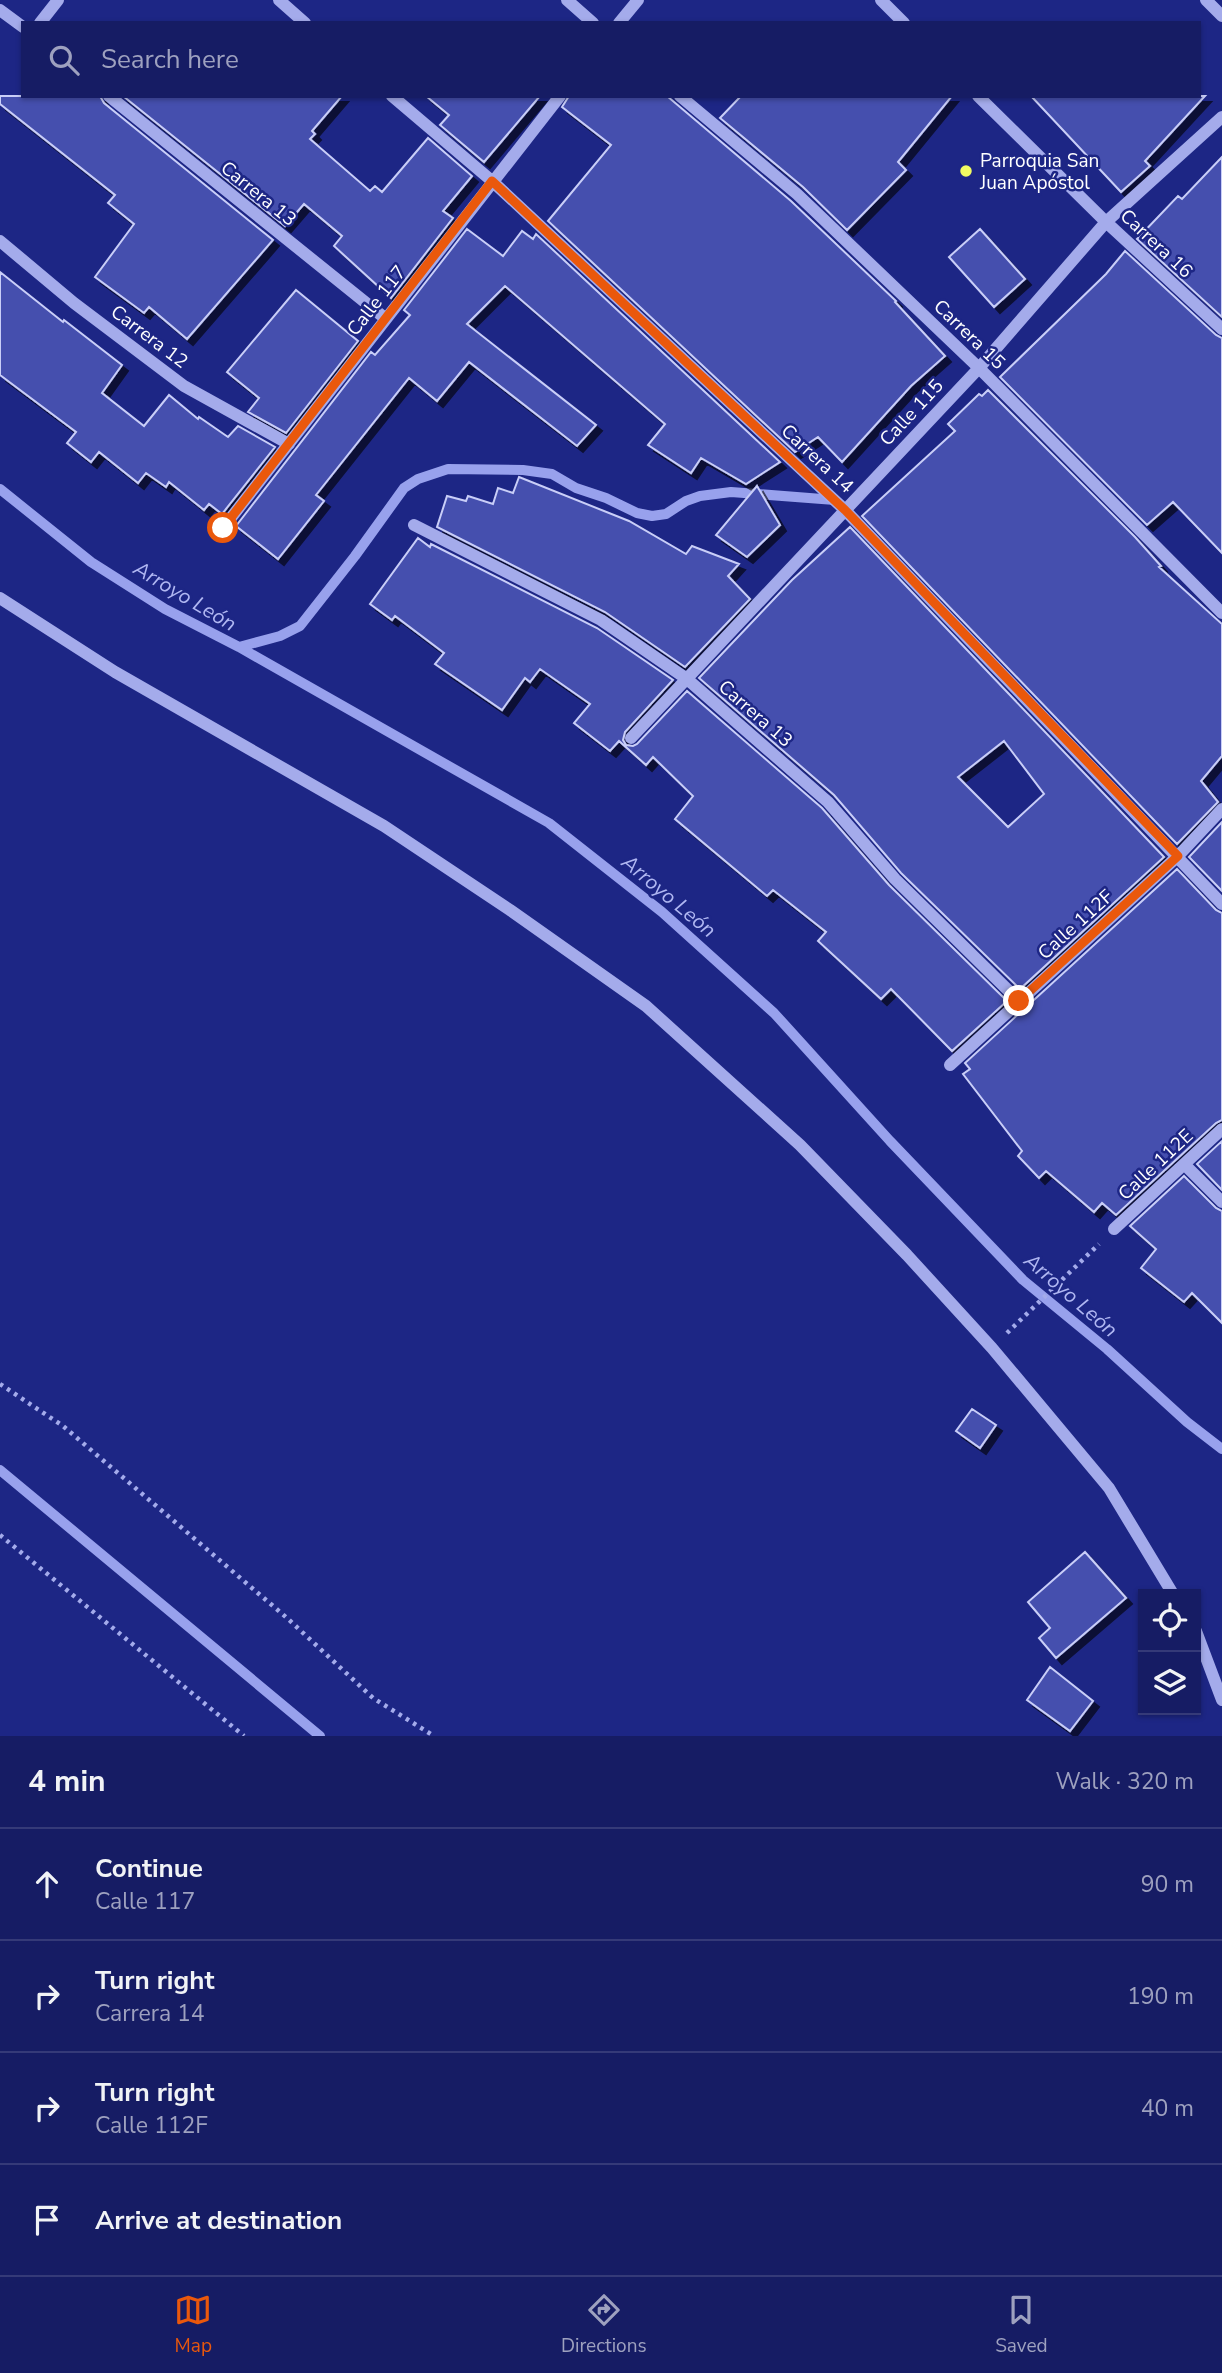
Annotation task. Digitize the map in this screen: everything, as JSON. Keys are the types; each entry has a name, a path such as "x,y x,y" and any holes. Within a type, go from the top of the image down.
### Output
{"street":[{"path":"42,21 58,0"},
{"path":"279,0 303,21"},
{"path":"567,0 591,21"},
{"path":"621,21 638,0"},
{"path":"881,0 902,21"},
{"path":"1206,0 1222,16"},
{"path":"0,10 21,26"},
{"name":"Carrera 13","path":"111,98 386,319"},
{"name":"Carrera 14","path":"394,98 492,181 845,510 1222,904"},
{"name":"Calle 117","path":"223,528 558,98"},
{"name":"Carrera 15","path":"682,98 797,194 979,368 1222,613"},
{"name":"Carrera 16","path":"980,98 1106,222 1222,329"},
{"name":"Calle 115","path":"631,738 979,368 1106,222 1222,117"},
{"name":"Carrera 12","path":"0,241 74,303 184,386 289,444"},
{"name":"Carrera 13","path":"414,525 601,620 687,678 828,802 895,879 1019,1001"},
{"path":"0,597 115,672 384,826 646,1006 800,1146 907,1255 992,1348 1109,1488 1170,1589"},
{"name":"Calle 112F","path":"950,1065 1178,856 1222,809"},
{"name":"Calle 112E","path":"1114,1229 1222,1129"},
{"path":"1184,1164 1222,1202"},
{"path":"1201,1644 1222,1700"}],"path":[{"path":"1003,1337 1097,1245"},
{"path":"0,1384 74,1434 287,1618 373,1698 435,1736"},
{"path":"0,1535 244,1736"}],"building":[{"path":"0,96 101,98 273,240 187,339 149,307 144,313 95,277 134,224 108,203 115,195 0,104"},
{"path":"1205,96 1145,161 1150,166 1121,192 1033,98"},
{"path":"125,98 340,98 312,131 315,134 310,139 370,191 375,186 382,192 428,138 472,176 443,211 453,218 391,298 334,246 342,236 304,204 285,226"},
{"path":"428,98 538,98 484,162 440,125 449,115"},
{"path":"568,98 669,98 791,201 896,301 945,356 911,386 842,462 818,437 795,452 548,221 611,145 562,107"},
{"path":"739,98 950,98 898,162 906,170 847,230 803,187 720,118"},
{"path":"1222,157 1222,317 1137,239 1178,196 1182,199"},
{"path":"467,229 503,256 522,231 533,239 536,234 780,462 746,484 701,458 691,473 648,445 665,424 505,286 467,324 596,425 577,446 469,362 437,401 409,378 316,495 324,501 278,559 236,526 371,352 375,355 410,315 404,310"},
{"path":"980,229 1025,279 994,307 949,257"},
{"path":"1125,251 1222,338 1222,553 1173,502 1147,525 1000,377 1106,274"},
{"path":"0,272 122,365 102,393 144,426 169,395 198,419 199,417 228,437 238,426 275,447 222,514 209,504 204,510 169,482 166,487 146,473 138,483 99,452 91,462 67,443 76,432 0,375"},
{"path":"296,290 358,341 286,433 248,412 259,398 227,372"},
{"path":"988,390 1135,537 1161,566 1159,567 1222,624 1222,756 1201,781 1218,802 1177,844 862,516 955,431 948,424 979,394 982,396"},
{"path":"519,477 629,521 686,554 692,546 739,564 728,576 750,599 685,667 605,612 437,527 447,496 466,501 468,496 493,504 498,488 513,493"},
{"path":"757,486 780,525 747,557 716,535"},
{"path":"850,527 1164,857 1020,989 901,873 834,795 699,678 792,580","holes":["1004,741 1044,794 1008,827 958,777"]},
{"path":"418,538 430,547 431,544 597,628 673,680 625,732 623,740 626,745 637,744 687,691 822,808 889,885 1007,1001 952,1051 891,989 881,999 818,941 826,932 773,890 767,896 675,819 693,796 653,757 646,765 619,741 610,751 574,723 590,704 540,669 530,682 525,678 502,710 435,664 444,653 395,616 392,620 370,604"},
{"path":"1222,822 1222,891 1189,857"},
{"path":"1177,869 1222,913 1222,1120 1116,1215 1102,1203 1094,1212 1046,1171 1039,1178 1018,1156 1022,1151 963,1074 970,1069 965,1063"},
{"path":"1222,1141 1222,1190 1197,1164"},
{"path":"1184,1176 1222,1211 1222,1323 1192,1293 1184,1302 1141,1268 1156,1249 1130,1226"},
{"path":"972,1409 996,1425 980,1448 956,1431"},
{"path":"1085,1552 1126,1598 1056,1658 1039,1638 1050,1628 1028,1602"},
{"path":"1050,1667 1093,1701 1070,1731 1027,1700"}],"waterway":[{"path":"239,647 280,636 300,626 404,488 418,479 448,469 523,470 552,474 576,488 606,498 637,513 652,516 666,514 686,501 700,496 731,492 835,500"},
{"name":"Arroyo León","path":"0,489 91,562 165,609 239,647 549,823 662,912 774,1013 890,1141 1023,1280 1222,1449"},
{"path":"0,1470 320,1736"}],"place":[{"name":"Parroquia San Juan Apóstol","path":"966,171"}],"route":[{"path":"223,528 492,181 845,510 1178,856 1019,1001"}]}
